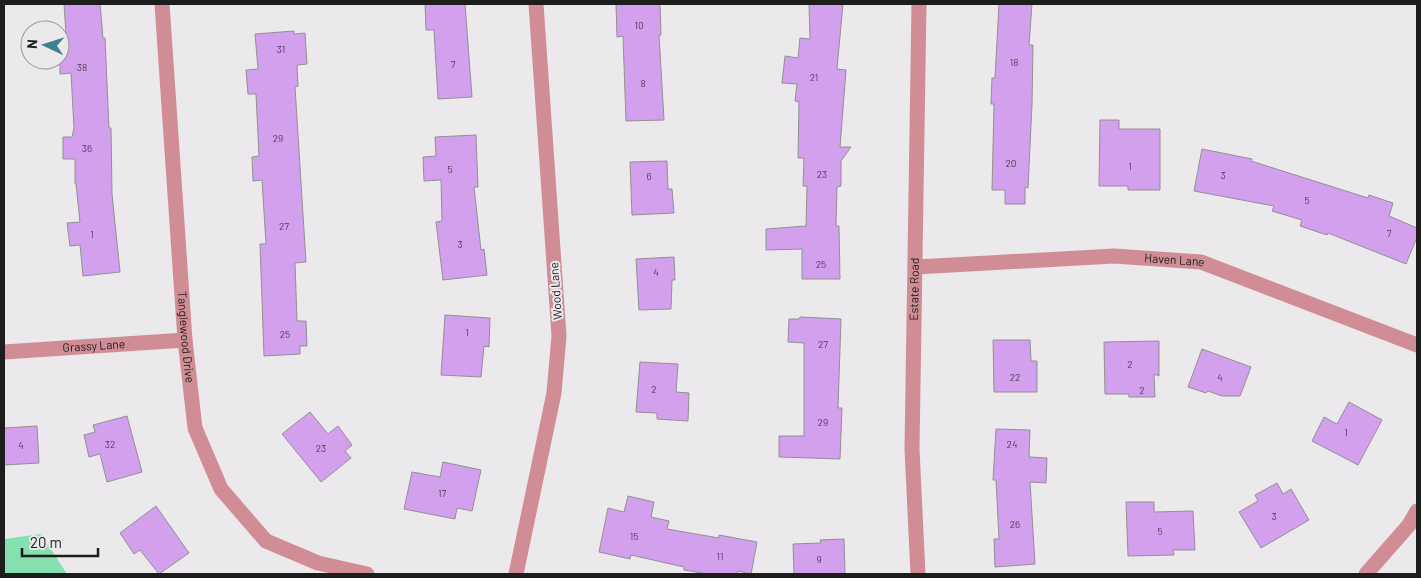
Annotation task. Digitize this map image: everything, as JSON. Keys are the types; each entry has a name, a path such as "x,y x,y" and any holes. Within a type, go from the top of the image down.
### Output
{"street":[{"name":"Tanglewood Drive","path":"162,4 185,340 195,428 221,488 266,541 318,563 367,574"},
{"name":"Wood Lane","path":"516,574 554,393 559,336 536,4"},
{"name":"Estate Road","path":"918,574 912,448 919,4"},
{"name":"Haven Lane","path":"916,267 1114,256 1201,262 1417,345"},
{"name":"Grassy Lane","path":"4,352 185,340"},
{"path":"1366,574 1409,525 1417,511"}],"green space":[{"path":"41,534 67,574 4,574 4,539"}],"building":[{"path":"64,4 100,4 103,38 105,38 109,128 111,128 112,194 120,272 83,276 80,245 70,246 67,223 80,222 75,184 75,159 63,159 63,137 72,137 74,128 71,73 60,74 60,70 70,70 70,20 65,20"},
{"path":"425,4 465,4 472,97 438,99 434,30 426,30"},
{"path":"616,4 660,4 661,35 659,35 664,120 626,121 623,36 617,37"},
{"path":"809,4 843,4 837,69 846,70 840,147 851,147 841,161 841,186 837,187 836,226 839,226 840,279 802,279 802,249 766,250 766,229 806,226 807,186 803,186 804,158 798,158 799,102 795,101 797,84 782,83 785,56 798,58 800,38 810,39"},
{"path":"999,4 1032,4 1029,45 1033,45 1032,104 1028,188 1025,187 1025,204 1005,204 1005,190 992,190 994,104 991,104 992,78 995,78"},
{"path":"294,31 294,34 305,33 307,64 297,65 298,86 295,87 306,262 295,263 297,321 306,321 307,346 300,346 300,354 264,356 260,244 266,244 262,180 253,181 252,157 259,156 256,94 248,94 246,70 258,69 255,34"},
{"path":"1100,120 1119,120 1119,129 1160,129 1160,190 1128,190 1128,186 1099,186"},
{"path":"476,135 478,187 474,187 481,250 484,249 487,275 443,280 436,222 442,221 441,180 424,181 423,157 436,156 435,137"},
{"path":"1202,149 1252,159 1251,161 1368,198 1369,195 1393,203 1389,216 1417,228 1417,237 1406,264 1328,233 1327,235 1300,226 1302,220 1272,211 1274,206 1194,191"},
{"path":"667,161 668,189 672,189 674,213 632,215 630,162"},
{"path":"674,257 675,280 672,280 671,309 639,310 636,259"},
{"path":"445,315 490,318 489,347 484,346 481,377 441,375"},
{"path":"800,317 841,319 838,408 842,408 840,459 779,457 779,436 804,436 804,343 788,342 789,319 799,319"},
{"path":"993,340 1030,340 1031,361 1037,361 1037,392 994,392"},
{"path":"1159,341 1159,376 1154,374 1155,397 1129,397 1129,394 1105,394 1104,342"},
{"path":"1202,349 1251,367 1240,396 1222,396 1188,387"},
{"path":"640,362 678,364 676,392 689,393 688,421 657,419 657,413 636,412"},
{"path":"1349,402 1382,420 1358,465 1312,441 1324,417 1337,424"},
{"path":"310,412 328,434 338,426 352,445 345,451 351,458 321,482 282,434"},
{"path":"127,416 142,472 107,482 100,454 89,457 84,435 95,432 93,425"},
{"path":"37,426 39,463 4,465 4,428"},
{"path":"996,429 1030,430 1029,457 1047,458 1046,483 1030,482 1035,564 995,567 994,539 999,539 996,480 993,480"},
{"path":"443,462 481,470 472,511 457,508 455,519 404,509 412,472 440,477"},
{"path":"1277,483 1283,494 1291,489 1309,520 1261,548 1239,512 1258,501 1255,495"},
{"path":"628,496 654,502 651,517 669,521 667,529 757,542 751,574 738,571 737,574 708,574 684,570 684,567 631,555 630,559 599,552 608,508 624,512"},
{"path":"1126,502 1154,502 1154,512 1193,511 1195,550 1173,550 1174,555 1128,556"},
{"path":"156,506 189,553 159,574 140,550 134,554 120,533"},
{"path":"844,539 845,574 794,574 793,544 821,543 820,540"}]}
